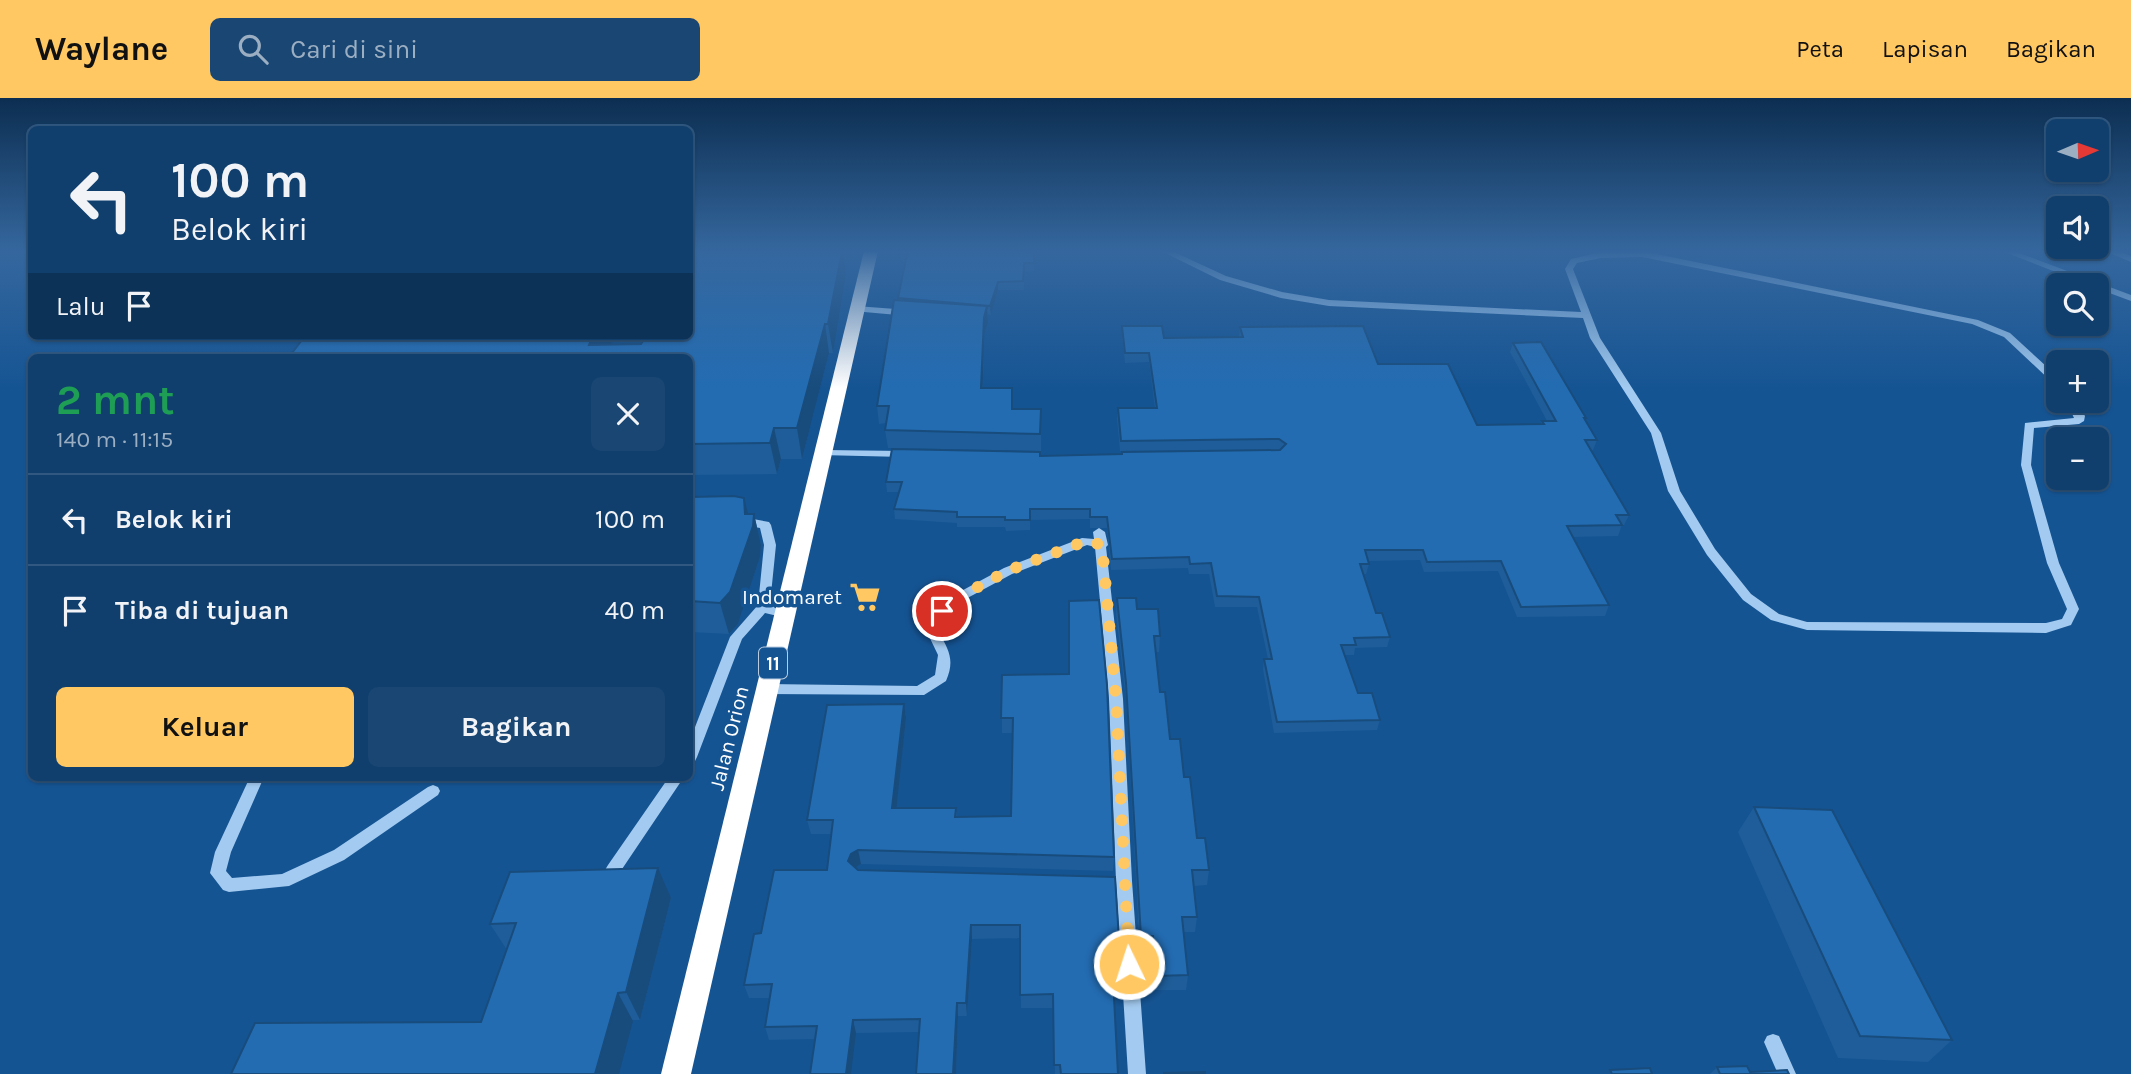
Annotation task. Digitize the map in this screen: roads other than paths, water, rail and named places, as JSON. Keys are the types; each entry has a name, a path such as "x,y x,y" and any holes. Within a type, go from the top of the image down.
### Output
{"highway":[{"name":"Jalan Orion","path":"676,1074 859,297"}],"street":[{"path":"1290,297 1329,303 1587,315"},
{"path":"1580,297 1595,338 1656,433 1674,491 1711,552 1747,597 1775,617 1807,626 2046,628 2067,622 2073,609 2053,564 2025,465 2029,425 2079,421 2078,413"},
{"path":"1850,297 1975,322 2007,335 2046,372"},
{"path":"856,309 920,314"},
{"path":"824,453 917,454"},
{"path":"693,749 736,638 764,606 770,545 765,526 726,520"},
{"path":"766,689 919,691 941,678 946,655 933,632 942,611 956,599 1007,571 1100,538 1116,699 1117,881 1137,1074"},
{"path":"764,606 772,612 786,614"},
{"path":"255,781 223,852 218,873 229,885 283,881 339,855 433,791"},
{"path":"613,870 674,781"},
{"path":"1773,1042 1787,1074"}],"place":[{"name":"Indomaret","path":"865,597"}]}
